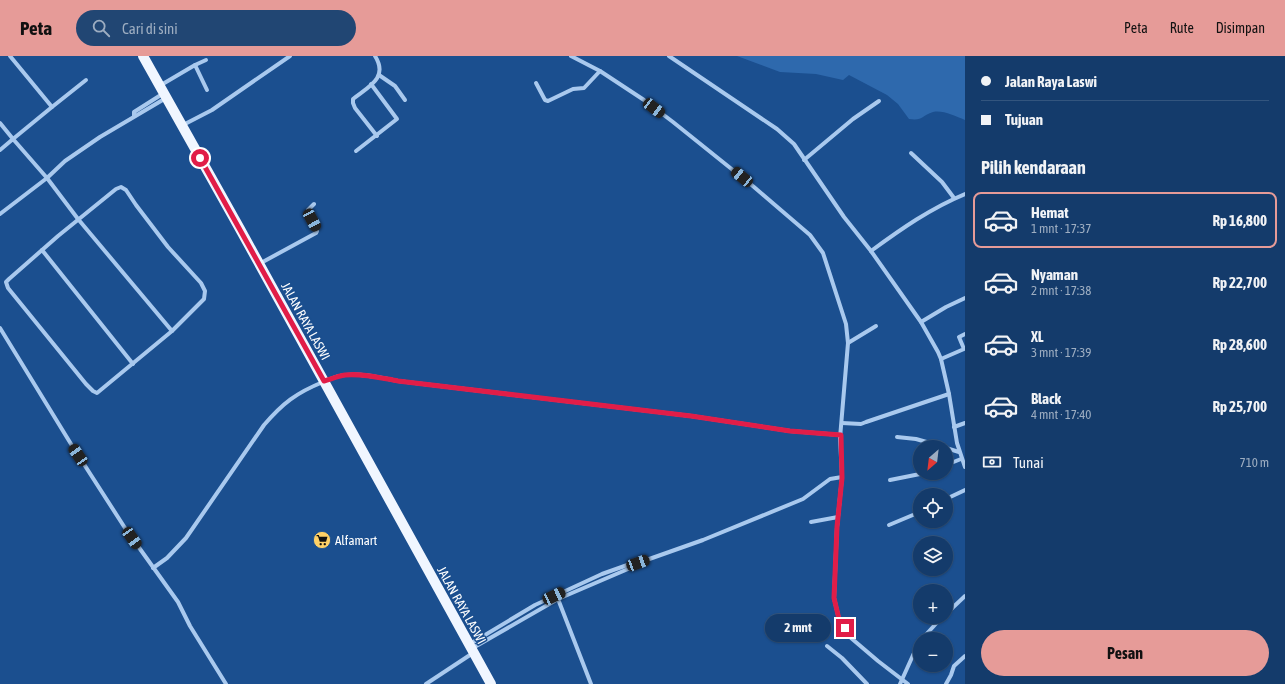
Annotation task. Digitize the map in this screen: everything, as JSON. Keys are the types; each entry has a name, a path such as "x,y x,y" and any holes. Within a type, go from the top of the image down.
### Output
{"main road":[{"name":"JALAN RAYA LASWI","path":"143,56 491,684"}],"street":[{"path":"11,56 52,107"},
{"path":"182,125 212,110 290,56"},
{"path":"375,56 380,66 380,75 353,99 353,103 355,108 377,136"},
{"path":"571,56 600,71 673,122 754,186 810,236 823,253 846,324 848,343 841,435 842,478 838,517 834,598 839,619 851,638 901,682 908,684"},
{"path":"669,56 777,129 794,144 844,217 871,251 921,322 941,359 959,451 965,467"},
{"path":"0,214 47,178 65,161 134,116 137,116 194,65 206,60"},
{"path":"194,65 207,90"},
{"path":"536,83 545,100 548,101 573,89 584,88 600,71"},
{"path":"380,75 394,86 405,100"},
{"path":"0,150 86,80"},
{"path":"356,151 397,120 371,84"},
{"path":"804,160 853,119 879,101"},
{"path":"0,123 172,331"},
{"path":"911,153 942,182 954,198"},
{"path":"121,188 126,190 168,247 201,283 205,291 204,299 172,331 98,393 93,391 86,384 8,288 6,282 42,250 116,189 121,188"},
{"path":"871,251 905,227 941,205 965,194"},
{"path":"259,264 316,233 316,228 308,212 309,208 314,204"},
{"path":"42,250 133,364"},
{"path":"921,322 965,298"},
{"path":"848,343 876,326"},
{"path":"0,328 71,444 125,528 178,602 190,626 226,684"},
{"path":"941,359 964,349 959,337 965,334"},
{"path":"153,568 167,558 186,538 243,453 277,410 290,399 306,389 338,376 364,376 691,416 790,431 841,435"},
{"path":"842,423 861,424 949,394"},
{"path":"954,427 965,423"},
{"path":"897,437 920,440"},
{"path":"953,449 959,451"},
{"path":"953,462 961,459"},
{"path":"890,480 913,475"},
{"path":"426,684 471,649 556,598 635,566 638,563 703,540 803,500 830,480 842,478"},
{"path":"953,496 965,490"},
{"path":"889,525 913,515"},
{"path":"811,522 838,517"},
{"path":"953,607 965,596"},
{"path":"556,598 591,684"},
{"path":"928,632 936,624"},
{"path":"827,646 842,658 867,684"},
{"path":"946,684 954,666 965,656"},
{"path":"901,682 913,657"}],"shaded area":[{"path":"737,56 965,56 965,120 941,112 933,112 920,119 909,119 898,104 887,95 849,75 843,80 816,74 780,72"}],"place":[{"name":"Alfamart","path":"322,540"}],"route":[{"path":"200,158 324,381 338,376 364,376 691,416 771,429 841,435 842,478 837,527 834,598 839,619 845,628"}]}
